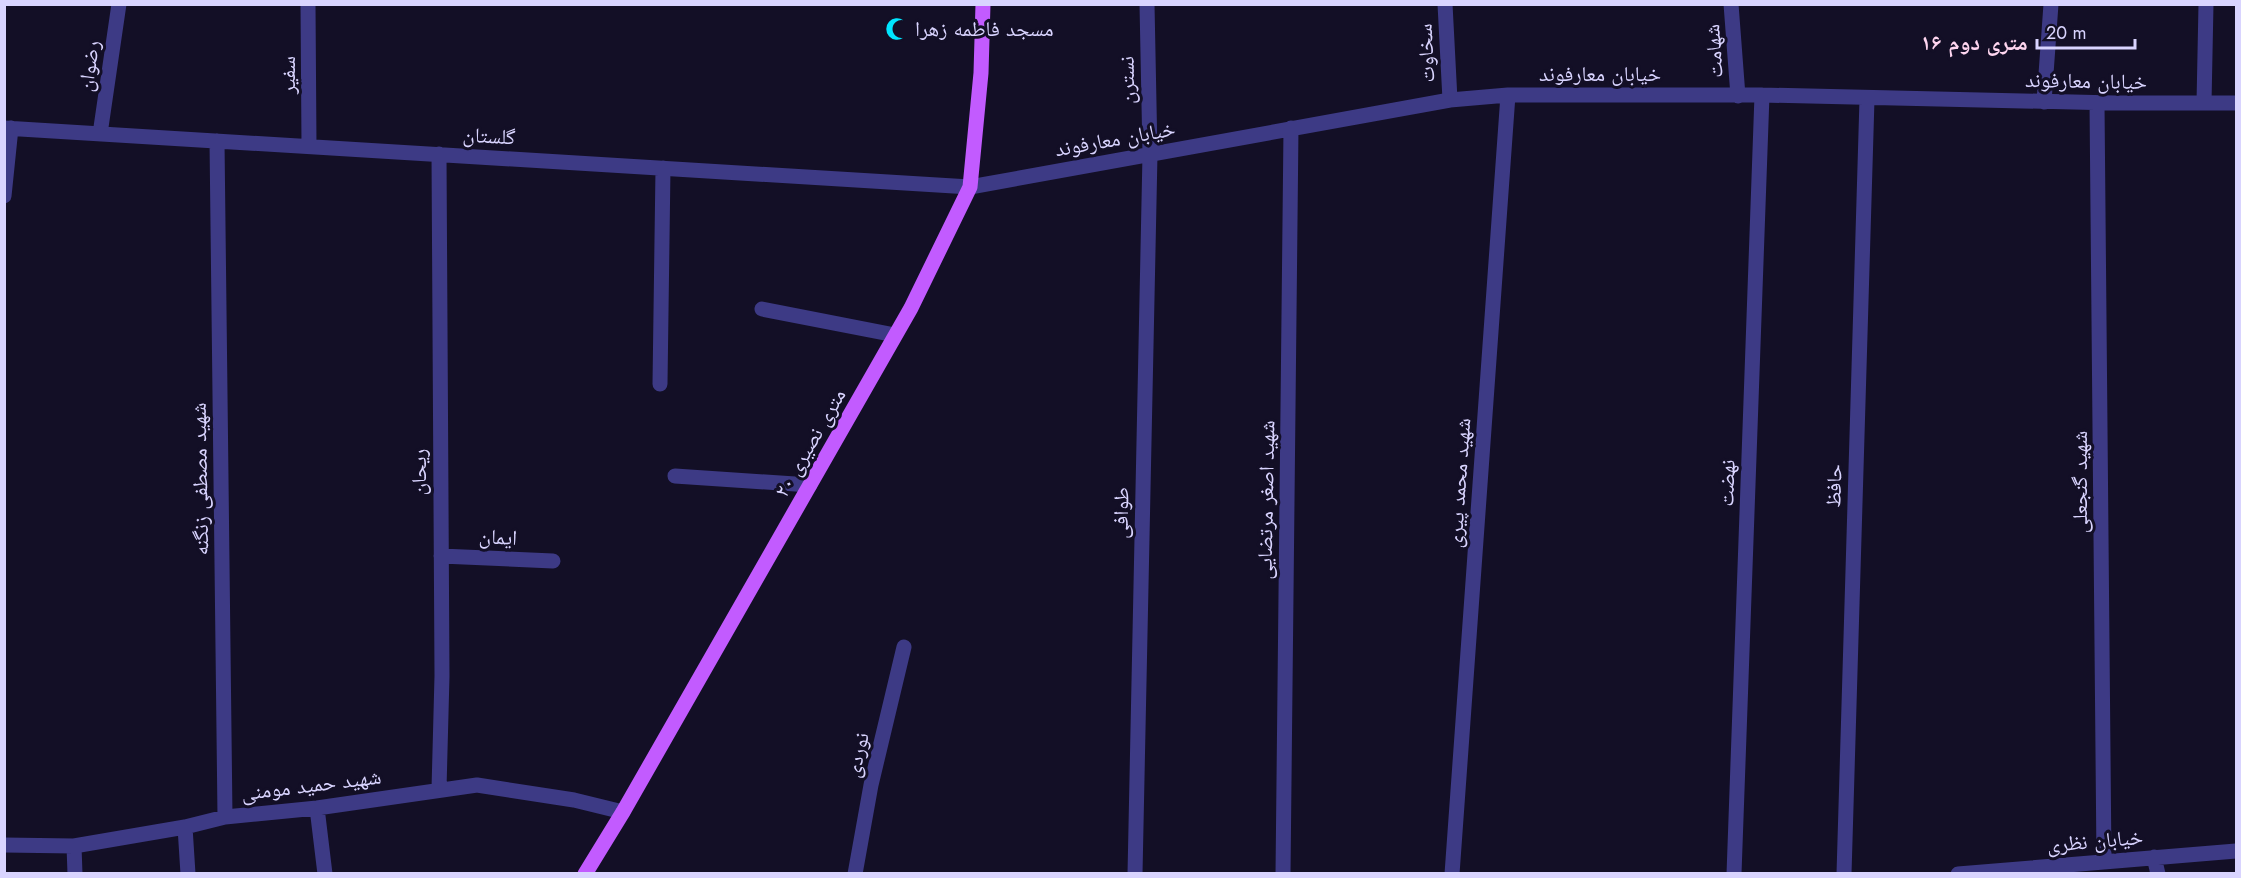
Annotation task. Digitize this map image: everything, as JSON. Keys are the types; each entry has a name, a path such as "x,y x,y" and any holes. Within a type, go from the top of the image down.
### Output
{"main road":[{"name":"۲۰ متری نصیری","path":"585,873 623,812 911,308 970,187 981,73 983,4"}],"street":[{"name":"رضوان","path":"100,134 119,4"},
{"name":"سفیر","path":"308,4 309,145"},
{"name":"نسترن","path":"1147,4 1150,154"},
{"name":"سخاوت","path":"1445,4 1450,100"},
{"name":"شهامت","path":"1731,4 1738,96"},
{"path":"2044,102 2051,4"},
{"path":"2204,103 2206,4"},
{"name":"خیابان معارفوند","path":"970,187 1450,100 1508,95 1762,95 2097,103 2236,103"},
{"name":"شهید محمد پیری","path":"1452,873 1508,95"},
{"name":"نهضت","path":"1734,873 1762,95"},
{"name":"حافظ","path":"1844,873 1867,99"},
{"name":"شهید گنجعلی","path":"2097,103 2104,862"},
{"name":"گلستان","path":"8,128 970,187"},
{"path":"4,196 8,128"},
{"name":"شهید اصغر مرتضایی","path":"1283,873 1291,128"},
{"name":"شهید مصطفی زنگنه","path":"217,141 225,817"},
{"name":"ریحان","path":"438,154 442,676 439,789"},
{"name":"طوافی","path":"1135,873 1150,154"},
{"path":"660,384 663,168"},
{"path":"762,309 895,335"},
{"path":"675,476 810,485"},
{"name":"ایمان","path":"441,556 553,561"},
{"name":"نوردی","path":"855,873 871,785 904,647"},
{"name":"شهید حمید مومنی","path":"4,845 74,846 185,827 225,817 317,808 477,785 574,800 623,812"},
{"path":"317,808 325,873"},
{"path":"185,827 188,873"},
{"path":"74,846 75,873"},
{"name":"خیابان نظری","path":"1958,873 2009,871 2236,851"},
{"path":"2154,857 2158,873"}],"place":[{"name":"مسجد فاطمه زهرا","path":"897,29"}],"district":[{"name":"۱۶ متری دوم","path":"1974,42"}]}
